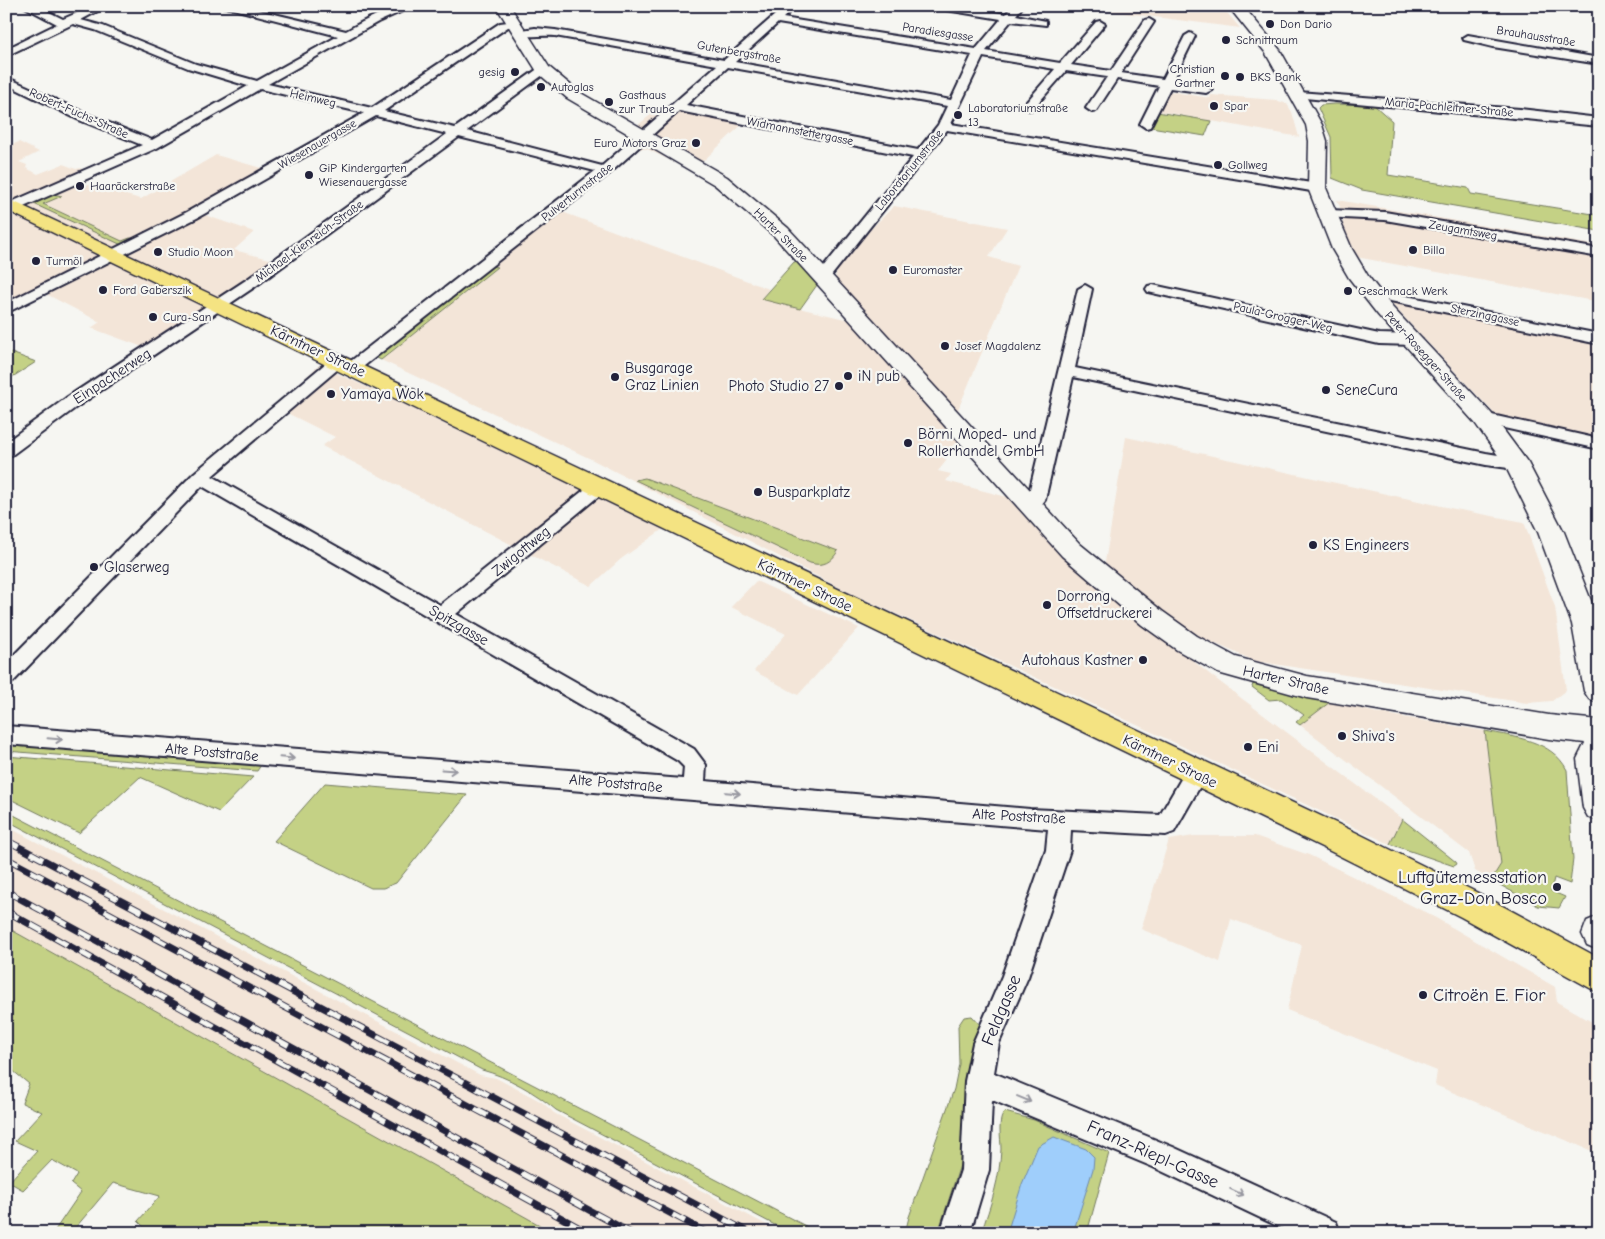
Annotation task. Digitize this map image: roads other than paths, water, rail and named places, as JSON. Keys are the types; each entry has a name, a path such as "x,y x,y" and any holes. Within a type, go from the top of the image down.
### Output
{"main road":[{"name":"Harter Straße","path":"503,6 543,70 573,95 644,138 721,181 745,199 781,232 1071,550 1152,618 1187,643 1228,665 1307,687 1549,727 1599,732"},
{"name":"Peter-Rosegger-Straße","path":"1235,6 1272,50 1314,125 1318,141 1317,188 1342,249 1370,293 1483,418 1516,463 1553,538 1586,624 1599,691"},
{"name":"Kärntner Straße","path":"13,210 346,364 1196,774 1448,893 1599,977"},
{"path":"1599,746 1592,759 1599,808"}],"street":[{"name":"Heimweg","path":"28,6 62,22 72,21 99,28 192,66 260,86 458,132 605,170"},
{"path":"6,53 102,6"},
{"path":"227,6 348,35"},
{"path":"13,210 153,145 374,20 409,6"},
{"name":"Pulverturmstraße","path":"346,364 605,170 728,64 791,6"},
{"path":"940,6 1042,23"},
{"name":"Laboratoriumstraße","path":"823,277 944,126 979,53 1018,6"},
{"name":"Paradiesgasse","path":"776,20 1062,68"},
{"path":"1092,108 1149,22"},
{"path":"1029,106 1100,24"},
{"name":"Wiesenauergasse","path":"6,309 116,256 374,112 504,25 516,28"},
{"name":"Gutenbergstraße","path":"516,28 555,33 954,104"},
{"path":"1146,124 1190,36"},
{"name":"Brauhausstraße","path":"1468,38 1493,44 1599,61"},
{"path":"1062,68 1206,90"},
{"name":"Michael-Kienreich-Straße","path":"220,305 543,70"},
{"name":"Robert-Fuchs-Straße","path":"6,80 83,117 153,145"},
{"name":"Maria-Pachleitner-Straße","path":"1298,95 1520,113 1599,122"},
{"name":"Widmannstettergasse","path":"679,107 922,155"},
{"path":"944,126 1317,188"},
{"name":"Zeugamtsweg","path":"1327,214 1385,216 1599,253"},
{"path":"1028,504 1036,500 1085,289"},
{"name":"Paula-Grogger-Weg","path":"1153,289 1379,339 1414,340"},
{"name":"Sterzinggasse","path":"1370,293 1599,339"},
{"name":"Einpacherweg","path":"6,451 72,402 220,305"},
{"path":"6,676 200,477 346,364"},
{"path":"1066,371 1486,459 1516,463"},
{"path":"1483,418 1599,444"},
{"name":"Spitzgasse","path":"200,477 686,755 695,765 693,789"},
{"name":"Zwigottweg","path":"442,615 600,486"},
{"name":"Alte Poststraße","path":"6,735 693,789 1057,820 1166,825 1196,774"},
{"name":"Feldgasse","path":"955,1233 975,1170 979,1081 986,1043 1016,977 1058,850 1060,831 1057,820"},
{"name":"Franz-Riepl-Gasse","path":"979,1081 1163,1157 1325,1233"}],"water":[{"path":"1054,1137 1086,1149 1094,1157 1093,1169 1073,1233 1007,1233 1022,1184 1038,1146"}],"railway":[{"path":"6,840 750,1233"},
{"path":"6,858 707,1233"},
{"path":"6,891 631,1233"},
{"path":"6,911 589,1233"}],"place":[{"name":"Don Dario","path":"1270,24"},
{"name":"Schnittraum","path":"1226,40"},
{"name":"gesig","path":"515,72"},
{"name":"Christian Gartner","path":"1225,76"},
{"name":"BKS Bank","path":"1240,77"},
{"name":"Autoglas","path":"541,87"},
{"name":"Gasthaus zur Traube","path":"609,102"},
{"name":"Spar","path":"1214,106"},
{"name":"Laboratoriumstraße 13","path":"958,115"},
{"name":"Euro Motors Graz","path":"696,143"},
{"name":"Gollweg","path":"1218,165"},
{"name":"GiP Kindergarten Wiesenauergasse","path":"309,175"},
{"name":"Haaräckerstraße","path":"80,186"},
{"name":"Billa","path":"1413,250"},
{"name":"Studio Moon","path":"158,252"},
{"name":"Turmöl","path":"36,261"},
{"name":"Euromaster","path":"893,270"},
{"name":"Ford Gaberszik","path":"103,290"},
{"name":"Geschmack Werk","path":"1348,291"},
{"name":"Cura-San","path":"153,317"},
{"name":"Josef Magdalenz","path":"945,346"},
{"name":"iN pub","path":"848,376"},
{"name":"Busgarage Graz Linien","path":"615,377"},
{"name":"Photo Studio 27","path":"839,386"},
{"name":"SeneCura","path":"1326,390"},
{"name":"Yamaya Wok","path":"331,394"},
{"name":"Börni Moped- und Rollerhandel GmbH","path":"908,443"},
{"name":"Busparkplatz","path":"758,492"},
{"name":"KS Engineers","path":"1313,545"},
{"name":"Glaserweg","path":"94,567"},
{"name":"Dorrong Offsetdruckerei","path":"1047,605"},
{"name":"Autohaus Kastner","path":"1143,660"},
{"name":"Shiva's","path":"1342,736"},
{"name":"Eni","path":"1248,747"},
{"name":"Luftgütemessstation Graz-Don Bosco","path":"1557,887"},
{"name":"Citroën E. Fior","path":"1423,995"}]}
